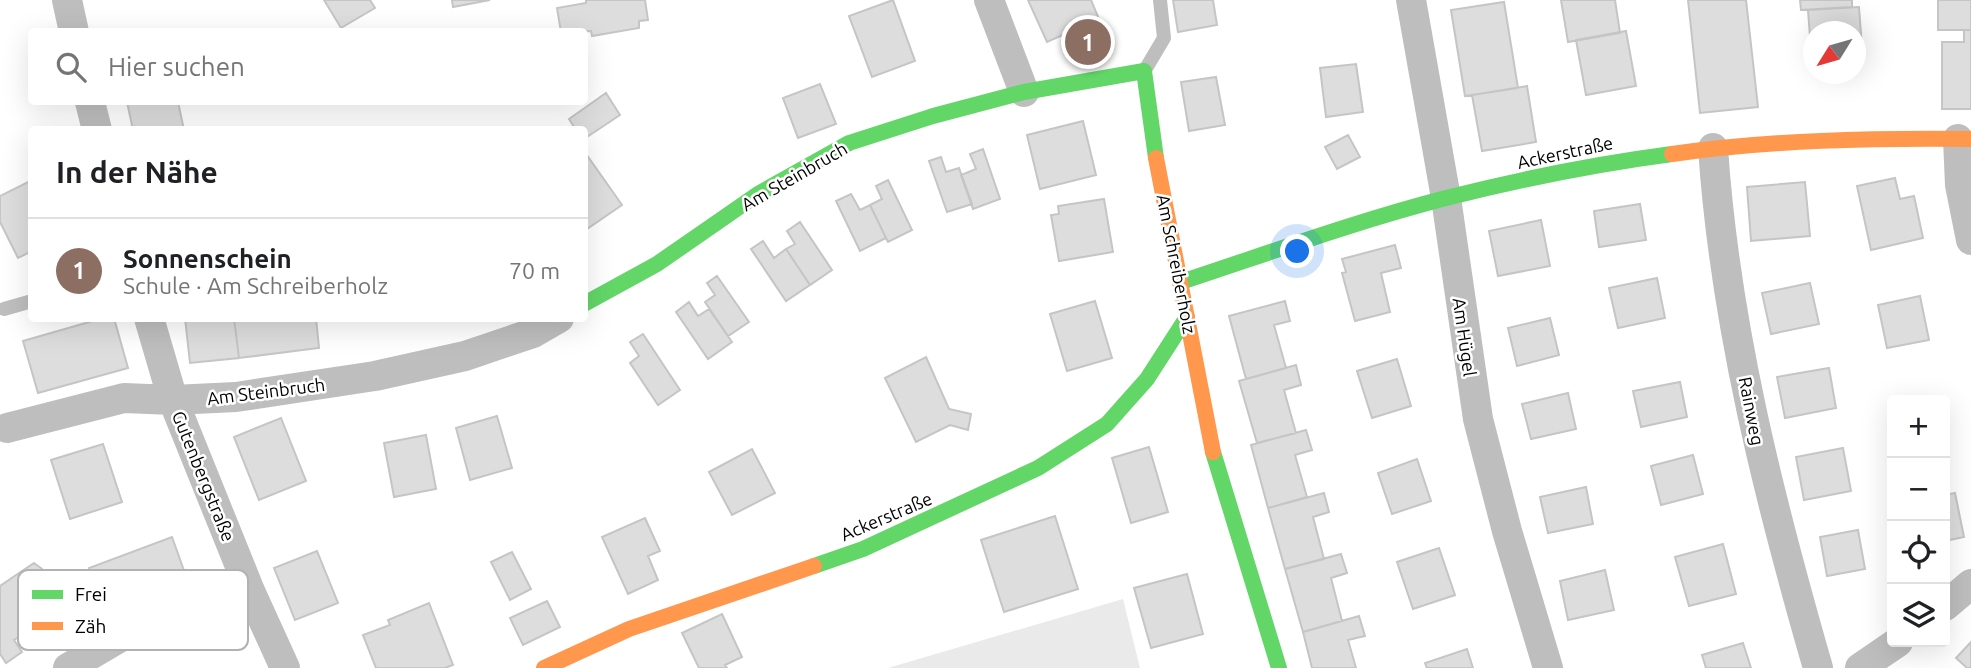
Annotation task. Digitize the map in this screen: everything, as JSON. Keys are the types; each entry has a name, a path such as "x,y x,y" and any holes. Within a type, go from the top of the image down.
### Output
{"street":[{"path":"67,0 73,28"},
{"path":"989,0 1024,92 1144,71"},
{"name":"Am Hügel","path":"1410,0 1446,198 1478,419 1507,531 1548,668"},
{"name":"Am Schreiberholz","path":"1144,71 1157,162 1209,439 1279,668"},
{"name":"Am Steinbruch","path":"588,302 657,264 758,194 849,143 933,116 1024,92"},
{"path":"91,105 96,126"},
{"name":"Ackerstraße","path":"1181,282 1376,218 1446,198 1597,163 1713,148 1856,138 1965,139"},
{"path":"1965,139 1960,186 1971,240"},
{"name":"Rainweg","path":"1713,148 1728,268 1752,418 1788,563 1818,668"},
{"name":"Ackerstraße","path":"544,668 629,629 863,549 1038,468 1107,424 1147,379 1187,317"},
{"name":"Gutenbergstraße","path":"150,322 173,400 242,570"},
{"name":"Am Steinbruch","path":"173,400 236,397 375,376 465,356 533,332 552,322"},
{"name":"Gutenbergstraße","path":"7,428 124,398 173,400"},
{"path":"1950,602 1971,584"},
{"name":"Gutenbergstraße","path":"248,586 285,668"},
{"path":"1860,668 1891,647"},
{"path":"68,668 99,650"}],"lane":[{"path":"1144,71 1164,38 1160,0"},
{"path":"4,309 28,303"}],"shaded area":[{"path":"1123,599 1140,668 888,668"}],"building":[{"path":"324,0 370,0 375,8 341,28"},
{"path":"452,0 490,0 453,7"},
{"path":"586,0 645,0 648,20 639,21 639,28 592,36 588,28 560,28 557,8 586,3"},
{"path":"893,0 915,61 872,77 849,16"},
{"path":"1028,0 1091,0 1099,19 1047,42"},
{"path":"1173,0 1213,0 1217,25 1178,32"},
{"path":"1561,0 1615,0 1620,33 1568,42"},
{"path":"1688,0 1746,0 1758,107 1700,113"},
{"path":"1800,0 1852,0 1852,7 1801,10"},
{"path":"1938,0 1971,0 1971,30 1938,30"},
{"path":"1504,2 1518,88 1465,96 1451,10"},
{"path":"1859,7 1860,21 1809,21 1808,10"},
{"path":"1964,30 1971,30 1971,109 1942,109 1942,42 1964,42"},
{"path":"1626,31 1636,86 1586,95 1576,40"},
{"path":"1356,64 1363,112 1326,117 1320,68"},
{"path":"1216,77 1225,125 1189,131 1181,82"},
{"path":"820,84 836,124 798,138 783,98"},
{"path":"1527,86 1536,142 1482,151 1472,95"},
{"path":"606,93 620,115 588,136 588,126 573,126 569,119"},
{"path":"128,105 179,105 183,126 132,126"},
{"path":"1083,121 1096,175 1040,189 1027,135"},
{"path":"1348,135 1360,157 1337,169 1325,147"},
{"path":"983,149 1000,199 973,209 961,175 976,169 970,154"},
{"path":"588,157 622,205 588,228"},
{"path":"941,157 946,172 959,168 972,204 947,212 929,161"},
{"path":"1895,178 1900,199 1914,196 1923,238 1871,250 1857,186"},
{"path":"888,180 912,230 888,242 870,205 882,199 876,186"},
{"path":"28,182 28,253 18,258 0,222 0,196"},
{"path":"1805,182 1810,236 1751,241 1747,187"},
{"path":"851,194 860,210 870,205 886,238 860,251 836,201"},
{"path":"1104,199 1113,252 1059,261 1051,215 1059,214 1058,206"},
{"path":"1640,204 1646,240 1599,247 1594,211"},
{"path":"1541,220 1550,266 1498,276 1489,231"},
{"path":"800,222 832,270 810,285 786,249 795,244 787,231"},
{"path":"763,241 774,258 786,249 810,285 786,301 751,249"},
{"path":"1395,245 1401,268 1381,273 1390,312 1355,321 1342,273 1346,272 1342,259"},
{"path":"717,276 749,322 728,336 705,302 715,295 707,283"},
{"path":"1657,278 1665,318 1618,328 1609,288"},
{"path":"1810,283 1819,324 1771,334 1762,293"},
{"path":"1920,296 1929,340 1887,348 1878,305"},
{"path":"1095,301 1112,358 1067,371 1050,314"},
{"path":"1285,301 1290,321 1274,325 1286,368 1246,379 1229,316"},
{"path":"689,302 698,316 709,309 732,342 708,359 676,312"},
{"path":"1550,318 1559,355 1517,366 1508,328"},
{"path":"89,322 115,322 128,368 38,393 23,341"},
{"path":"185,322 234,322 239,358 190,363"},
{"path":"234,322 316,322 319,348 239,358"},
{"path":"643,334 680,390 658,405 630,363 639,356 630,342"},
{"path":"926,357 949,409 971,414 968,430 950,425 916,442 885,378"},
{"path":"1397,359 1411,406 1372,418 1357,371"},
{"path":"1296,365 1301,385 1284,390 1296,433 1257,443 1239,381"},
{"path":"1829,368 1836,408 1785,418 1777,377"},
{"path":"1680,382 1687,417 1641,427 1633,391"},
{"path":"1568,393 1576,429 1531,439 1522,404"},
{"path":"497,416 512,468 470,480 456,428"},
{"path":"281,418 306,481 259,500 234,437"},
{"path":"1306,430 1312,450 1295,455 1307,497 1268,508 1251,445"},
{"path":"426,435 436,489 394,497 384,443"},
{"path":"103,444 122,502 70,519 51,460"},
{"path":"1149,447 1168,512 1131,523 1112,458"},
{"path":"1843,448 1851,491 1804,500 1796,457"},
{"path":"752,449 775,493 732,515 709,472"},
{"path":"1693,455 1703,494 1661,505 1651,466"},
{"path":"1417,459 1431,501 1392,514 1378,473"},
{"path":"1586,487 1593,524 1548,533 1540,497"},
{"path":"1324,493 1329,512 1313,517 1324,559 1285,569 1268,508"},
{"path":"1955,493 1964,537 1950,540 1950,521 1950,494"},
{"path":"1055,516 1078,589 1004,612 981,540"},
{"path":"645,518 660,551 648,556 658,580 628,594 602,537"},
{"path":"1858,530 1865,569 1827,576 1820,537"},
{"path":"172,537 184,570 90,570 89,568"},
{"path":"1723,544 1736,594 1689,606 1675,557"},
{"path":"1439,548 1455,595 1413,609 1397,562"},
{"path":"317,551 338,603 295,620 274,568"},
{"path":"512,552 531,589 510,600 491,562"},
{"path":"1341,554 1347,573 1331,578 1342,621 1303,632 1285,569"},
{"path":"34,563 42,570 24,570"},
{"path":"1605,570 1614,610 1568,620 1560,581"},
{"path":"18,574 18,637 14,640 18,650 22,652 6,663 0,654 0,586"},
{"path":"1187,574 1203,634 1151,648 1134,588"},
{"path":"547,601 560,627 523,645 510,618"},
{"path":"429,603 453,665 445,668 376,668 363,635 390,625 388,620"},
{"path":"722,614 742,657 725,665 727,668 699,668 682,633"},
{"path":"1359,616 1365,636 1348,640 1356,668 1312,668 1303,632"},
{"path":"1971,642 1971,668 1967,668 1956,658"},
{"path":"1743,643 1751,668 1706,668 1702,655"},
{"path":"1467,649 1473,668 1427,668 1425,663"}],"traffic: fast":[{"path":"588,302 657,264 758,194 849,143 933,116 1024,92 1144,71 1156,158"},
{"path":"1181,282 1346,227 1446,198 1615,162 1672,154"},
{"path":"814,566 863,549 1038,468 1107,424 1147,379 1187,317"},
{"path":"1213,452 1279,668"}],"traffic: slow":[{"path":"1672,154 1821,141 1971,139"},
{"path":"1156,158 1213,452"},
{"path":"544,668 629,629 814,566"}],"place":[{"name":"Sonnenschein","path":"1088,42"}]}
